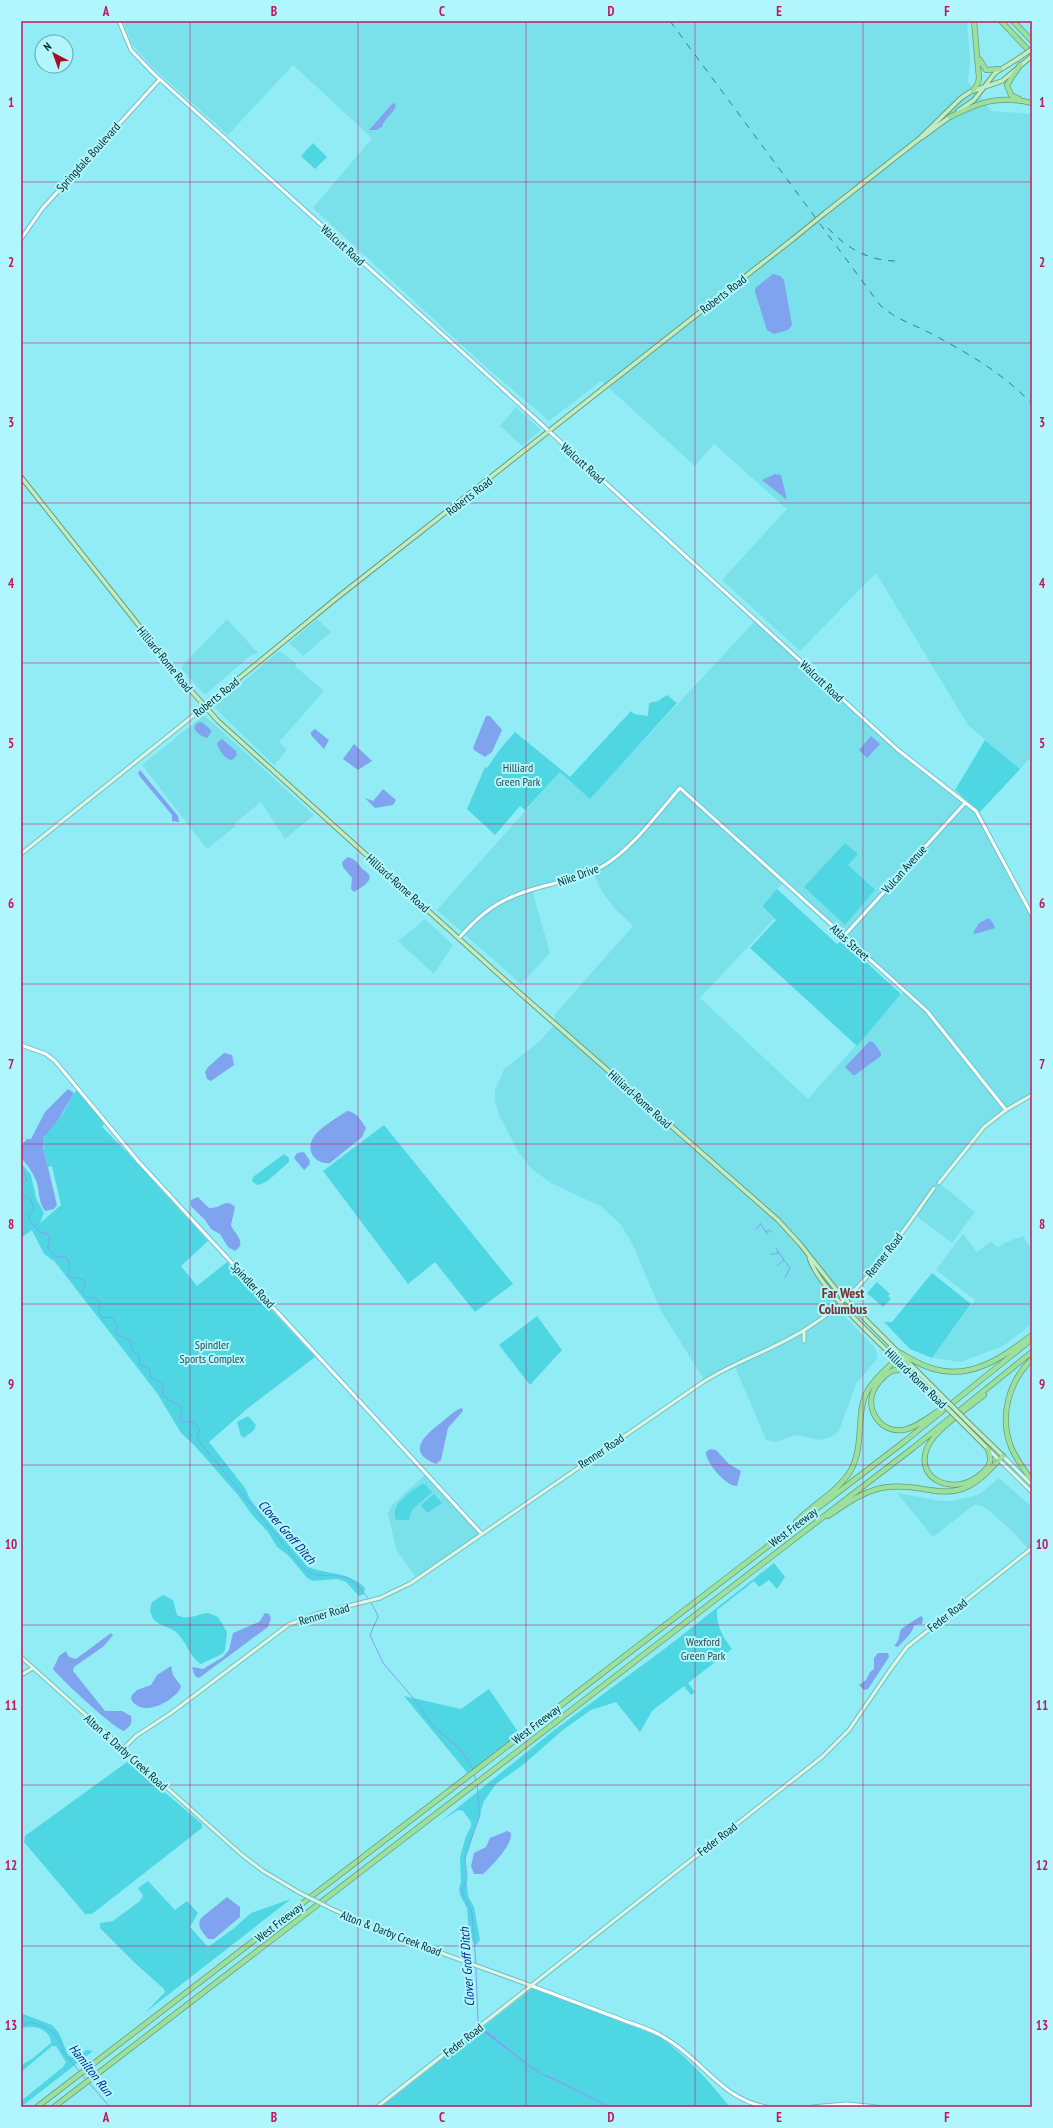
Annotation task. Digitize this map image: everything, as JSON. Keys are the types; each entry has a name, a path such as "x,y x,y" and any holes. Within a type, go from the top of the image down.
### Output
{"highway":[{"path":"973,91 978,83 978,57 974,21"},
{"path":"1000,21 1032,55"},
{"path":"1013,21 1032,41"},
{"path":"978,57 986,70 1000,69"},
{"path":"1021,63 1007,86 1011,95 1032,103"},
{"path":"950,116 971,106 993,99 1021,100"},
{"path":"900,1353 933,1369 959,1372 990,1363 1032,1335"},
{"name":"West Freeway","path":"37,2107 784,1534 966,1392 1032,1338"},
{"name":"West Freeway","path":"54,2107 937,1429 1032,1352"},
{"path":"988,1449 991,1459 989,1466 976,1478 960,1485 947,1485 938,1481 931,1475 926,1466 926,1452 936,1435 1017,1367 1025,1358"},
{"path":"784,1534 800,1518 834,1490 850,1470 859,1448 865,1397 876,1379 897,1359 909,1363"},
{"path":"1032,1359 1021,1371 1009,1396 1006,1424 1013,1451 1032,1481"},
{"path":"907,1368 891,1371 873,1391 871,1403 874,1414 879,1422 888,1428 902,1430 911,1427 966,1392"},
{"path":"790,1542 866,1493 882,1488 896,1486 944,1492 961,1490 976,1482 1001,1458"}],"main road":[{"name":"Roberts Road","path":"919,139 927,135 950,116 972,102 990,77 1000,69 1020,58 1032,49"},
{"name":"Roberts Road","path":"21,854 338,597 550,432 919,139 961,98 973,91 1002,81 1032,55"},
{"name":"Hilliard-Rome Road","path":"21,477 204,707 459,938 778,1220 794,1236 826,1280 969,1423 1032,1492"},
{"name":"Renner Road","path":"939,1183 978,1133 1006,1110 1032,1095"},
{"name":"Renner Road","path":"123,1749 136,1736 171,1713 288,1625 316,1614 371,1601 398,1590 705,1381 734,1364 805,1330 842,1304 875,1269 934,1188"},
{"name":"Hilliard-Rome Road","path":"809,1256 816,1272 842,1304 988,1449 1001,1458 1032,1485"},
{"path":"794,1336 799,1336 804,1341 803,1333 805,1330"},
{"name":"Feder Road","path":"378,2107 829,1751 849,1730 907,1647 1032,1548"},
{"name":"Alton & Darby Creek Road","path":"21,1657 253,1863 300,1893 380,1931 532,1986"},
{"path":"21,1675 33,1668"}],"street":[{"name":"Walcutt Road","path":"119,21 131,50 160,79 898,750 965,802 980,816 1032,915"},
{"name":"Springdale Boulevard","path":"21,239 42,209 160,79"},
{"name":"Nike Drive","path":"459,938 484,913 502,902 522,893 579,877 604,866 629,844 680,788"},
{"name":"Atlas Street","path":"680,788 936,1021 1006,1110"},
{"name":"Vulcan Avenue","path":"844,936 965,802"},
{"name":"Spindler Road","path":"21,1045 46,1054 55,1061 138,1161 481,1533"},
{"name":"Renner Road","path":"934,1188 939,1183"},
{"name":"Alton & Darby Creek Road","path":"532,1986 660,2035 683,2050 715,2081 730,2093 751,2103 766,2107"},
{"path":"812,2107 852,2104 877,2107"}],"shaded area":[{"path":"123,21 967,21 970,61 968,82 991,111 1032,114 1032,756 1020,769 968,725 876,573 800,651 722,580 787,509 714,444 695,466 601,381 549,421 486,367 313,208 372,138 293,65 228,135 153,68 132,44"},
{"path":"393,103 396,105 395,108 382,127 376,130 369,130"},
{"path":"773,274 780,276 784,280 792,325 788,330 774,334 767,330 755,292 755,288"},
{"path":"516,407 541,430 522,446 500,426"},
{"path":"775,474 781,475 787,500 762,480"},
{"path":"227,619 258,653 250,656 206,694 203,693 182,669 182,666"},
{"path":"317,619 331,632 303,656 289,643"},
{"path":"756,620 898,750 978,814 1032,915 1032,919 1029,920 1032,926 1032,1095 1006,1110 978,1133 939,1183 975,1212 952,1243 915,1215 872,1273 837,1308 875,1348 878,1358 856,1384 839,1431 831,1437 821,1440 795,1435 776,1442 766,1440 734,1364 705,1381 661,1311 632,1243 621,1225 602,1207 551,1183 532,1169 518,1152 498,1113 495,1100 495,1090 504,1069 540,1041 555,1024 555,1014 633,926 615,909 601,890 593,872 532,890 550,953 521,984 437,910 560,772 590,798","holes":["784,882 904,991 808,1099 700,998 774,919 761,906"]},
{"path":"279,651 296,663 295,666 324,691 279,742 287,750 274,765 214,707"},
{"path":"203,716 205,716 314,815 285,839 261,802 234,824 236,826 207,849 142,765"},
{"path":"486,716 490,716 502,730 492,752 485,757 473,748"},
{"path":"202,722 212,731 207,738 199,734 194,727 197,723"},
{"path":"315,729 329,740 324,749 311,735 311,732"},
{"path":"871,736 880,744 867,758 859,750"},
{"path":"222,739 236,751 237,755 232,760 224,756 219,748 217,743"},
{"path":"354,744 372,761 358,770 343,759"},
{"path":"140,770 178,816 179,822 172,821 172,815 141,778 138,773"},
{"path":"383,789 396,800 393,805 375,808 365,798 373,801"},
{"path":"348,857 356,861 370,878 367,883 354,892 351,889 352,878 343,867 342,862"},
{"path":"989,918 995,928 975,934 973,933 979,923"},
{"path":"425,919 453,945 434,974 398,941"},
{"path":"870,1041 874,1043 881,1053 881,1056 853,1075 845,1067"},
{"path":"224,1053 232,1055 234,1065 211,1081 207,1079 205,1072 208,1067"},
{"path":"68,1089 74,1093 59,1119 44,1137 43,1147 57,1205 54,1209 45,1211 40,1201 37,1183 28,1166 21,1158 21,1145 27,1139 31,1139 45,1112"},
{"path":"347,1111 353,1113 366,1128 362,1137 330,1163 318,1161 313,1156 310,1149 311,1142 320,1130"},
{"path":"304,1152 310,1161 309,1165 304,1170 294,1158 297,1153"},
{"path":"198,1197 209,1208 217,1207 226,1203 232,1204 235,1207 231,1225 239,1238 240,1244 239,1248 235,1251 228,1247 220,1234 211,1229 205,1220 191,1206 191,1200"},
{"path":"963,1234 977,1252 991,1241 998,1248 1004,1243 1023,1236 1032,1250 1032,1324 1003,1346 961,1362 932,1358 975,1300 936,1270"},
{"path":"462,1408 463,1411 448,1428 441,1460 436,1464 427,1459 421,1454 420,1449 424,1438 457,1410"},
{"path":"710,1449 716,1450 729,1464 741,1471 737,1486 728,1483 717,1473 709,1462 707,1456 706,1452"},
{"path":"427,1473 481,1533 417,1579 396,1549 388,1513 392,1505"},
{"path":"999,1478 1032,1507 1032,1548 1029,1550 1015,1534 986,1508 975,1504 933,1537 897,1493 941,1501 951,1501 978,1495"},
{"path":"265,1613 269,1614 271,1618 268,1627 199,1678 195,1676 192,1667 203,1669 223,1657 229,1650 233,1633 259,1622"},
{"path":"921,1616 923,1618 922,1624 914,1625 910,1634 898,1647 894,1646 898,1641 901,1629"},
{"path":"111,1633 113,1635 104,1646 74,1667 73,1671 105,1711 122,1711 131,1716 131,1723 124,1731 99,1713 53,1669 59,1656 66,1651 69,1657 76,1659"},
{"path":"878,1653 888,1653 889,1657 868,1689 864,1690 859,1685 866,1680 870,1672 874,1669 874,1658"},
{"path":"171,1666 173,1675 181,1686 175,1695 169,1700 153,1707 144,1708 137,1705 131,1699 132,1695 137,1690 151,1685 157,1675"},
{"path":"507,1831 511,1833 511,1838 501,1855 483,1874 474,1874 471,1866 474,1853 486,1847 490,1838"},
{"path":"227,1897 240,1907 240,1917 214,1939 208,1939 202,1932 199,1924 201,1918"},
{"path":"483,2028 535,2070 608,2107 535,2071 481,2030"}],"green space":[{"path":"313,143 327,157 315,169 301,156"},
{"name":"Hilliard Green Park","path":"667,695 677,703 590,799 560,772 525,810 520,806 495,835 467,809 485,767 487,768 500,749 515,732 570,777 631,711 634,714 648,716 649,703 658,701"},
{"path":"985,740 1020,769 980,812 955,790"},
{"path":"845,843 858,854 848,865 875,890 845,925 804,887"},
{"path":"777,889 837,944 842,940 901,994 857,1046 750,948 776,920 762,906"},
{"name":"Spindler Sports Complex","path":"78,1089 105,1122 102,1127 126,1151 208,1241 181,1266 197,1286 227,1262 315,1357 248,1408 209,1442 245,1488 250,1499 261,1513 308,1567 352,1579 365,1588 364,1594 359,1596 346,1582 337,1579 313,1581 307,1578 289,1556 277,1547 268,1532 253,1516 238,1495 194,1445 181,1433 157,1393 55,1262 44,1254 32,1230 21,1238 21,1163 31,1175 36,1198 44,1213 40,1223 61,1205 52,1166 48,1167 44,1149 44,1139 48,1131 62,1115 72,1096"},
{"path":"384,1125 513,1284 475,1312 435,1262 408,1284 323,1171"},
{"path":"284,1154 289,1158 289,1162 274,1176 257,1185 252,1181 253,1177"},
{"path":"932,1273 971,1304 932,1358 910,1349 884,1322 892,1322"},
{"path":"877,1282 890,1294 888,1296 891,1299 883,1307 867,1293"},
{"path":"537,1316 562,1350 530,1385 499,1345"},
{"path":"248,1416 256,1425 254,1430 244,1438 241,1436 237,1422"},
{"path":"422,1484 425,1484 432,1492 412,1510 409,1520 396,1520 395,1514 398,1504 402,1499"},
{"path":"434,1494 442,1503 427,1513 421,1505"},
{"name":"Wexford Green Park","path":"774,1563 785,1577 777,1589 769,1580 759,1587 754,1581 717,1610 721,1631 732,1649 688,1683 695,1692 691,1695 684,1686 652,1711 640,1732 616,1702 591,1710 564,1729 524,1764 496,1784 484,1801 465,1861 468,1896 474,1907 480,1940 475,1946 469,1932 467,1908 460,1895 459,1889 461,1882 460,1857 466,1836 471,1827 471,1822 463,1811 458,1810 441,1821 553,1731 667,1647"},
{"path":"163,1595 173,1600 177,1615 181,1617 208,1613 218,1617 227,1632 225,1650 222,1654 201,1664 193,1656 177,1633 160,1624 153,1618 150,1611 152,1602"},
{"path":"489,1689 521,1736 469,1775 404,1696 461,1709"},
{"path":"127,1762 202,1824 202,1828 92,1914 85,1914 24,1842 25,1836"},
{"path":"148,1881 175,1910 187,1901 198,1913 190,1927 208,1947 233,1929 251,1913 291,1899 146,2012 165,1992 164,1989 136,1964 100,1928 100,1923 113,1921 140,1901 143,1896 138,1888"},
{"path":"533,1988 658,2036 678,2051 696,2068 730,2107 381,2107"},
{"path":"23,2014 52,2025 59,2033 68,2055 74,2058 87,2050 93,2051 21,2107 21,2101 63,2067 66,2062 56,2046 52,2046 21,2072 21,2065 32,2059 51,2043 48,2034 40,2028 25,2027 21,2029 21,2016"}],"waterway":[{"name":"Clover Groff Ditch","path":"21,1168 27,1180 21,1185 23,1194 31,1200 34,1210 29,1214 30,1221 41,1233 46,1233 49,1236 48,1249 56,1257 65,1256 68,1259 70,1268 68,1275 85,1281 85,1286 82,1291 83,1294 88,1297 96,1298 100,1303 99,1313 103,1318 112,1317 118,1325 115,1333 130,1340 134,1353 139,1354 140,1365 149,1368 151,1378 163,1384 162,1393 166,1398 182,1407 180,1420 182,1422 194,1422 200,1430 197,1435 201,1444 303,1568 313,1574 345,1577 354,1583 364,1594 373,1606 378,1617 370,1635 383,1663 414,1699 433,1726 460,1749 473,1769"},
{"path":"760,1223 768,1235"},
{"path":"756,1229 760,1225"},
{"path":"766,1232 769,1230 772,1232"},
{"path":"770,1254 777,1254 778,1251 776,1248"},
{"path":"777,1266 784,1260 778,1251"},
{"path":"784,1260 790,1268 785,1278"},
{"name":"Clover Groff Ditch","path":"474,1774 476,1781"},
{"name":"Clover Groff Ditch","path":"476,1964 472,1913 462,1891 467,1878 465,1857 480,1815 477,1784"},
{"name":"Clover Groff Ditch","path":"476,1967 478,2021 482,2029"},
{"name":"Hamilton Run","path":"21,2026 30,2022 45,2027 53,2032 61,2044 62,2050 79,2071"},
{"name":"Clover Groff Ditch","path":"532,2067 540,2071"},
{"name":"Hamilton Run","path":"82,2075 87,2081"},
{"name":"Clover Groff Ditch","path":"546,2075 610,2107"},
{"name":"Hamilton Run","path":"89,2083 110,2107"}],"railway":[{"path":"670,21 880,305 885,310 897,317 970,355 1009,382 1032,404"},
{"path":"828,228 842,242 867,256 877,259 896,261"}],"district":[{"name":"Far West Columbus","path":"843,1302"}]}
